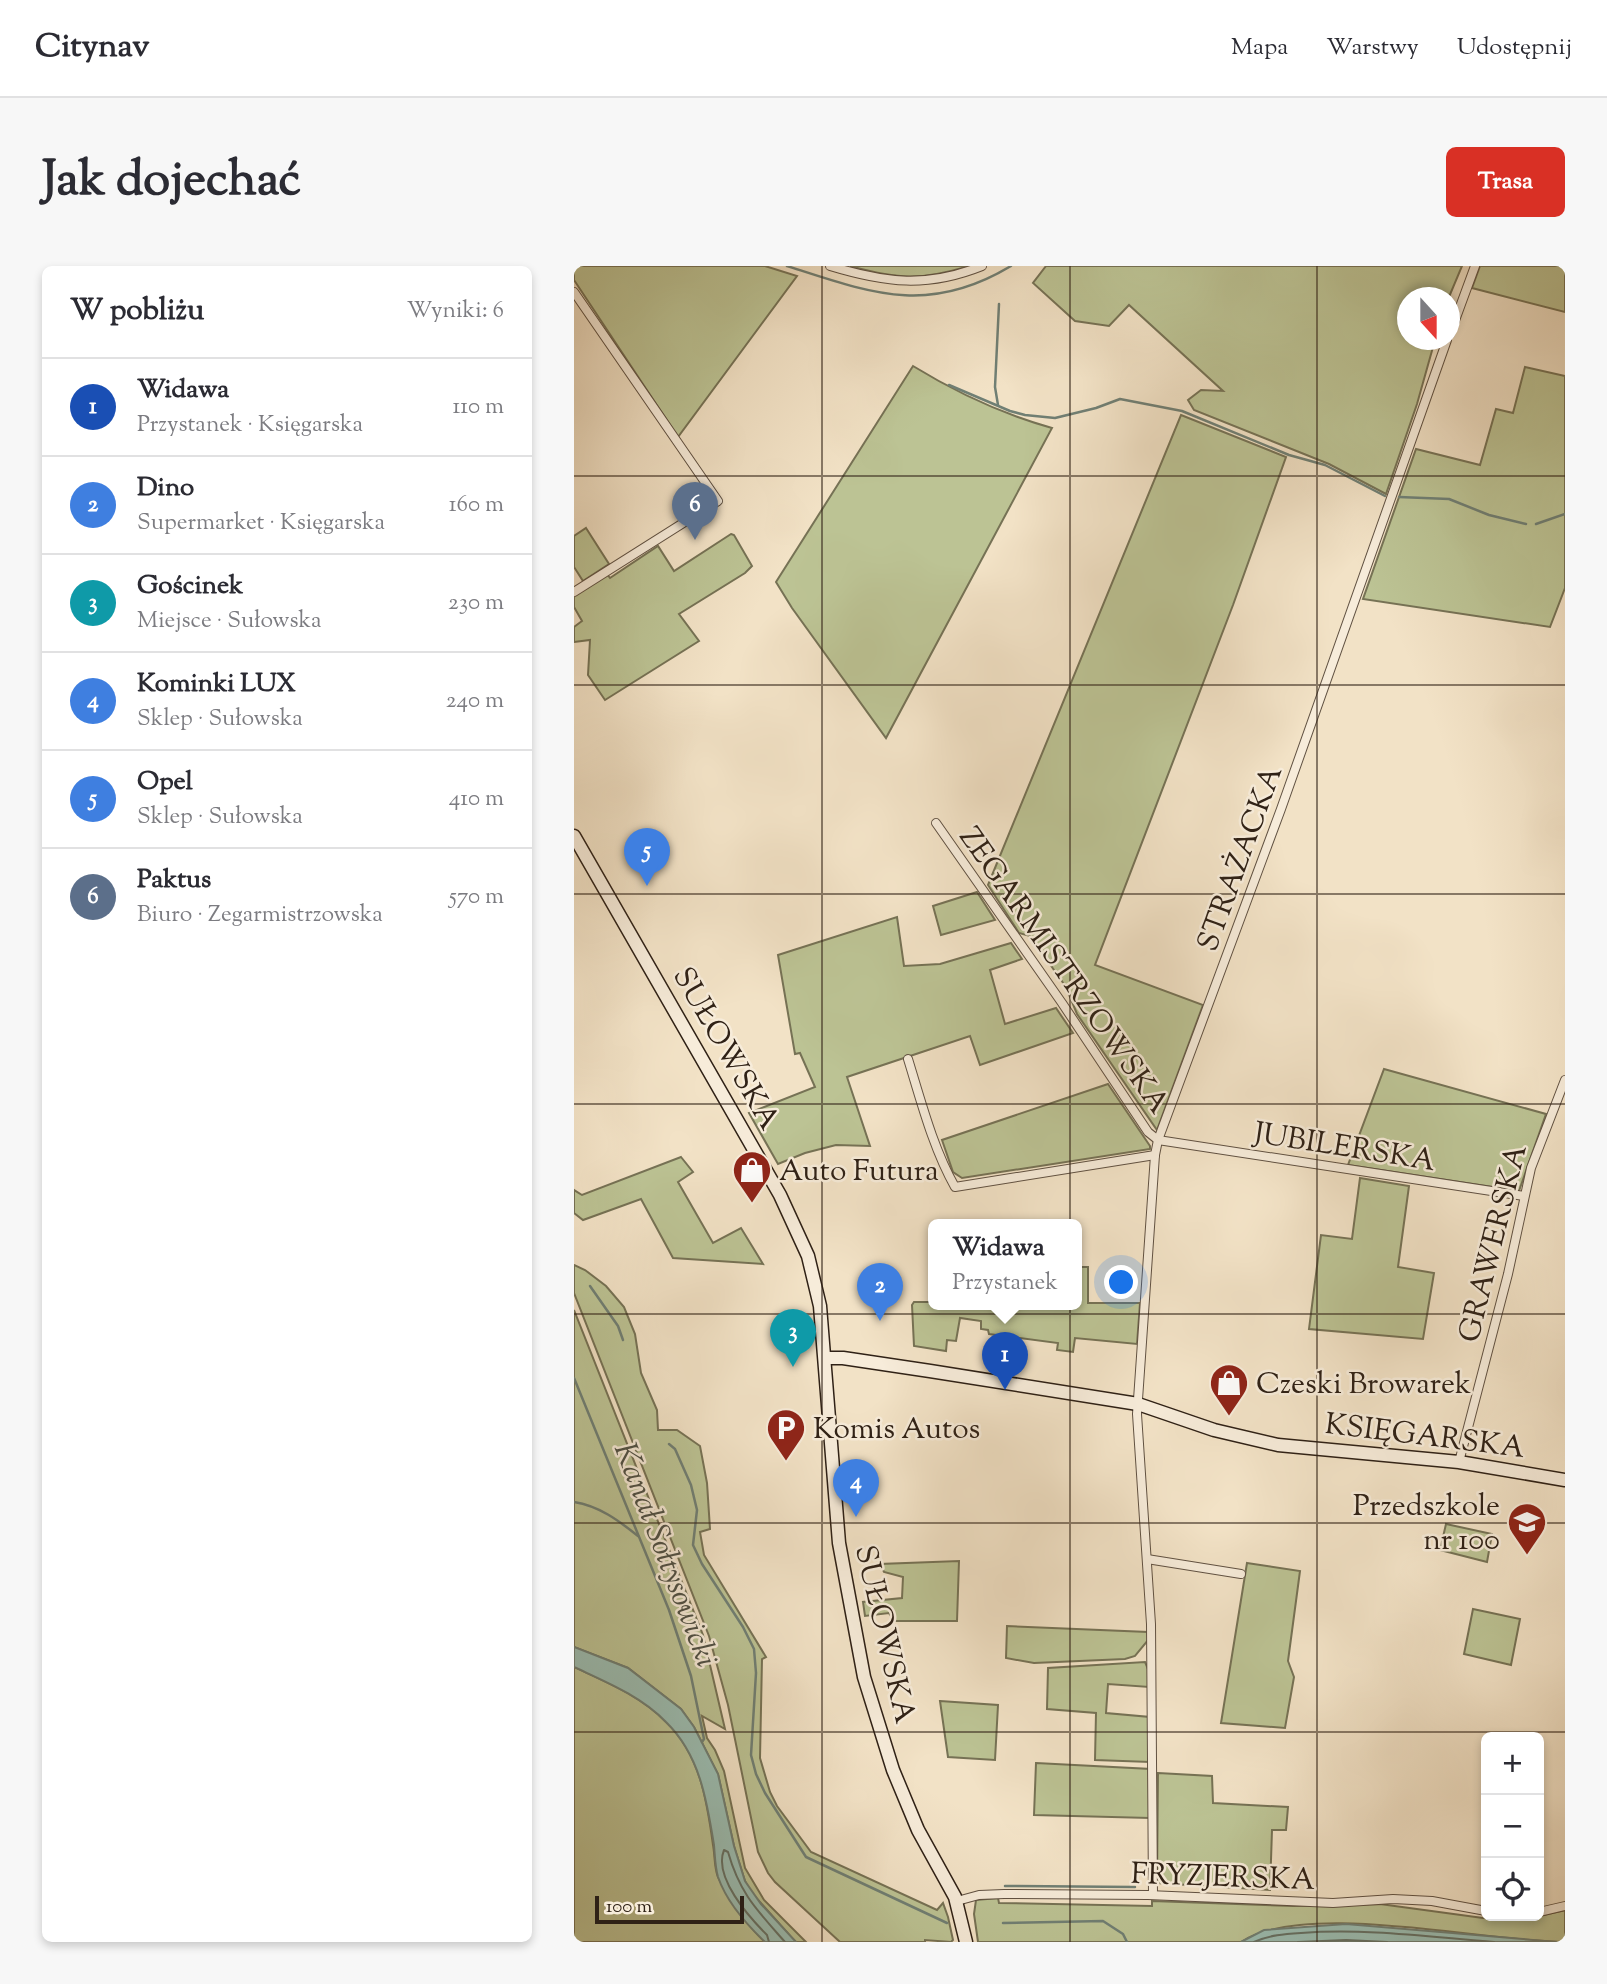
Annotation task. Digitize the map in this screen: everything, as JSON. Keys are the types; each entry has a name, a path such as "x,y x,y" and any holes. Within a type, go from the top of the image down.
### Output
{"main road":[{"name":"SUŁOWSKA","path":"574,836 792,1217 808,1256 816,1285 825,1358 839,1544 864,1677 906,1802 957,1902 966,1942"},
{"name":"KSIĘGARSKA","path":"825,1358 930,1371 1138,1404 1214,1430 1278,1445 1459,1462 1565,1480"}],"street":[{"path":"830,266 876,279 918,282 951,277 982,266"},
{"path":"1460,307 1475,266"},
{"path":"574,292 718,501 574,592"},
{"name":"STRAŻACKA","path":"1153,1895 1151,1624 1138,1404 1155,1155 1158,1140 1281,809 1443,350"},
{"name":"ZEGARMISTRZOWSKA","path":"936,823 1148,1132 1158,1140"},
{"path":"908,1059 923,1108 955,1187 1155,1155"},
{"name":"GRAWERSKA","path":"1459,1462 1531,1168 1565,1080"},
{"name":"JUBILERSKA","path":"1158,1140 1524,1196"},
{"path":"1147,1559 1241,1574"},
{"name":"FRYZJERSKA","path":"957,1902 985,1895 1153,1895 1333,1903 1413,1899 1481,1910"},
{"path":"1544,1911 1565,1906"}],"green space":[{"path":"574,266 765,266 797,276 678,437 574,280"},
{"path":"850,266 969,266 923,276 896,276"},
{"path":"1046,266 1462,266 1453,287 1397,287 1397,350 1432,350 1386,494 1329,464 1194,410 1188,400 1201,390 1223,391 1129,305 1109,326 1075,321 1033,283"},
{"path":"1480,266 1565,266 1565,312 1472,288"},
{"path":"913,366 980,402 1052,428 886,738 776,582"},
{"path":"1525,367 1565,376 1565,588 1550,627 1363,599 1416,449 1480,465 1496,409 1513,413"},
{"path":"1181,415 1286,457 1233,605 1095,965 1203,1005 1157,1130 1077,1014 1066,987 1030,936 1019,933 988,885"},
{"path":"586,528 609,564 583,581 574,567 574,536"},
{"path":"731,534 752,566 679,614 699,641 605,700 588,675 590,640 574,642 574,627 582,621 574,607 574,596 607,574 610,578 658,546 674,571"},
{"path":"977,892 995,920 941,935 933,906"},
{"path":"897,917 904,966 940,964 1011,943 1022,959 990,970 1005,1024 1056,1008 1073,1033 980,1065 970,1036 847,1077 870,1146 836,1145 778,1164 749,1113 815,1087 800,1053 795,1054 778,955"},
{"path":"1384,1069 1546,1114 1519,1191 1348,1165"},
{"path":"1108,1084 1150,1149 962,1178 953,1172 942,1140"},
{"path":"681,1157 693,1172 678,1182 713,1243 741,1228 763,1264 673,1258 641,1199 583,1220 574,1213 574,1190 582,1195"},
{"path":"1360,1178 1409,1186 1398,1267 1434,1273 1423,1339 1309,1329 1321,1235 1352,1239"},
{"path":"574,1265 606,1286 624,1307 635,1334 641,1373 657,1410 658,1430 677,1430 700,1446 707,1483 710,1529 700,1532 704,1555 766,1657 762,1659 760,1758 777,1806 811,1852 937,1910 943,1903 953,1940 951,1942 840,1942 768,1873 758,1852 728,1705 709,1636 574,1293"},
{"path":"1082,1267 1088,1267 1088,1303 1140,1303 1137,1344 1075,1338 1073,1352 1057,1350 1058,1343 989,1334 988,1330 981,1329 981,1321 960,1318 956,1341 947,1340 946,1351 914,1346 914,1302 928,1302 928,1310 1082,1310"},
{"path":"574,1310 703,1635 725,1729 702,1716 707,1738 724,1771 745,1868 764,1900 806,1942 796,1942 792,1938 751,1892 745,1881 734,1846 718,1774 694,1727 681,1709 628,1668 574,1647"},
{"path":"1446,1524 1492,1534 1487,1562 1440,1550"},
{"path":"959,1561 957,1621 894,1621 889,1613 865,1616 863,1602 902,1598 903,1577 884,1572 880,1564"},
{"path":"1247,1563 1300,1571 1288,1661 1294,1677 1285,1728 1221,1723"},
{"path":"1473,1609 1520,1619 1511,1665 1464,1654"},
{"path":"1007,1626 1148,1632 1149,1639 1135,1656 1125,1659 1034,1663 1006,1658"},
{"path":"1145,1662 1149,1687 1108,1684 1106,1713 1150,1717 1150,1762 1095,1760 1096,1713 1047,1709 1048,1668"},
{"path":"574,1667 634,1697 656,1713 678,1735 700,1779 718,1877 739,1911 765,1942 574,1942"},
{"path":"940,1701 998,1705 995,1760 948,1757"},
{"path":"1036,1763 1151,1769 1150,1818 1034,1815"},
{"path":"1158,1773 1212,1776 1213,1803 1288,1807 1286,1830 1272,1830 1270,1890 1157,1883"},
{"path":"998,1898 999,1903 1152,1906 1152,1901 1293,1906 1380,1904 1481,1918 1481,1921 1544,1921 1544,1915 1565,1910 1565,1942 1397,1926 1308,1924 1270,1930 1241,1942 978,1942 974,1914 976,1900"}],"water":[{"path":"574,1647 628,1668 681,1709 694,1727 718,1774 734,1846 745,1881 761,1904 796,1942 765,1942 726,1896 717,1873 705,1795 694,1764 678,1735 656,1713 634,1697 574,1667"},
{"path":"1346,1924 1557,1942 1241,1942 1264,1930"}],"waterway":[{"path":"787,266 873,291 899,295 953,291 1011,266"},
{"path":"998,405 995,387 999,304"},
{"path":"949,385 1025,415 1055,418 1120,399 1182,411 1289,455 1325,465 1385,496"},
{"path":"1399,497 1449,499 1489,515 1526,524"},
{"path":"1536,524 1565,514"},
{"path":"590,1286 618,1326 623,1340"},
{"name":"Kanał Sołtysowicki","path":"574,1378 669,1610 691,1676 704,1739 702,1742"},
{"path":"669,1444 675,1449 691,1485 697,1510 693,1545 754,1649 756,1673 751,1755 765,1793 806,1857 947,1923"},
{"path":"574,1502 608,1514 638,1536"},
{"path":"1005,1886 1135,1887"},
{"name":"Kanał Sołtysowicki","path":"1003,1923 1103,1921 1123,1934 1127,1942"}],"place":[{"name":"Paktus","path":"695,540"},
{"name":"Opel","path":"647,886"},
{"name":"Auto Futura","path":"752,1204"},
{"name":"Dino","path":"880,1321"},
{"name":"Gościnek","path":"793,1367"},
{"name":"Widawa","path":"1005,1390"},
{"name":"Czeski Browarek","path":"1229,1417"},
{"name":"Komis Autos","path":"786,1462"},
{"name":"Kominki LUX","path":"856,1517"},
{"name":"Przedszkole nr 100","path":"1527,1556"}]}
